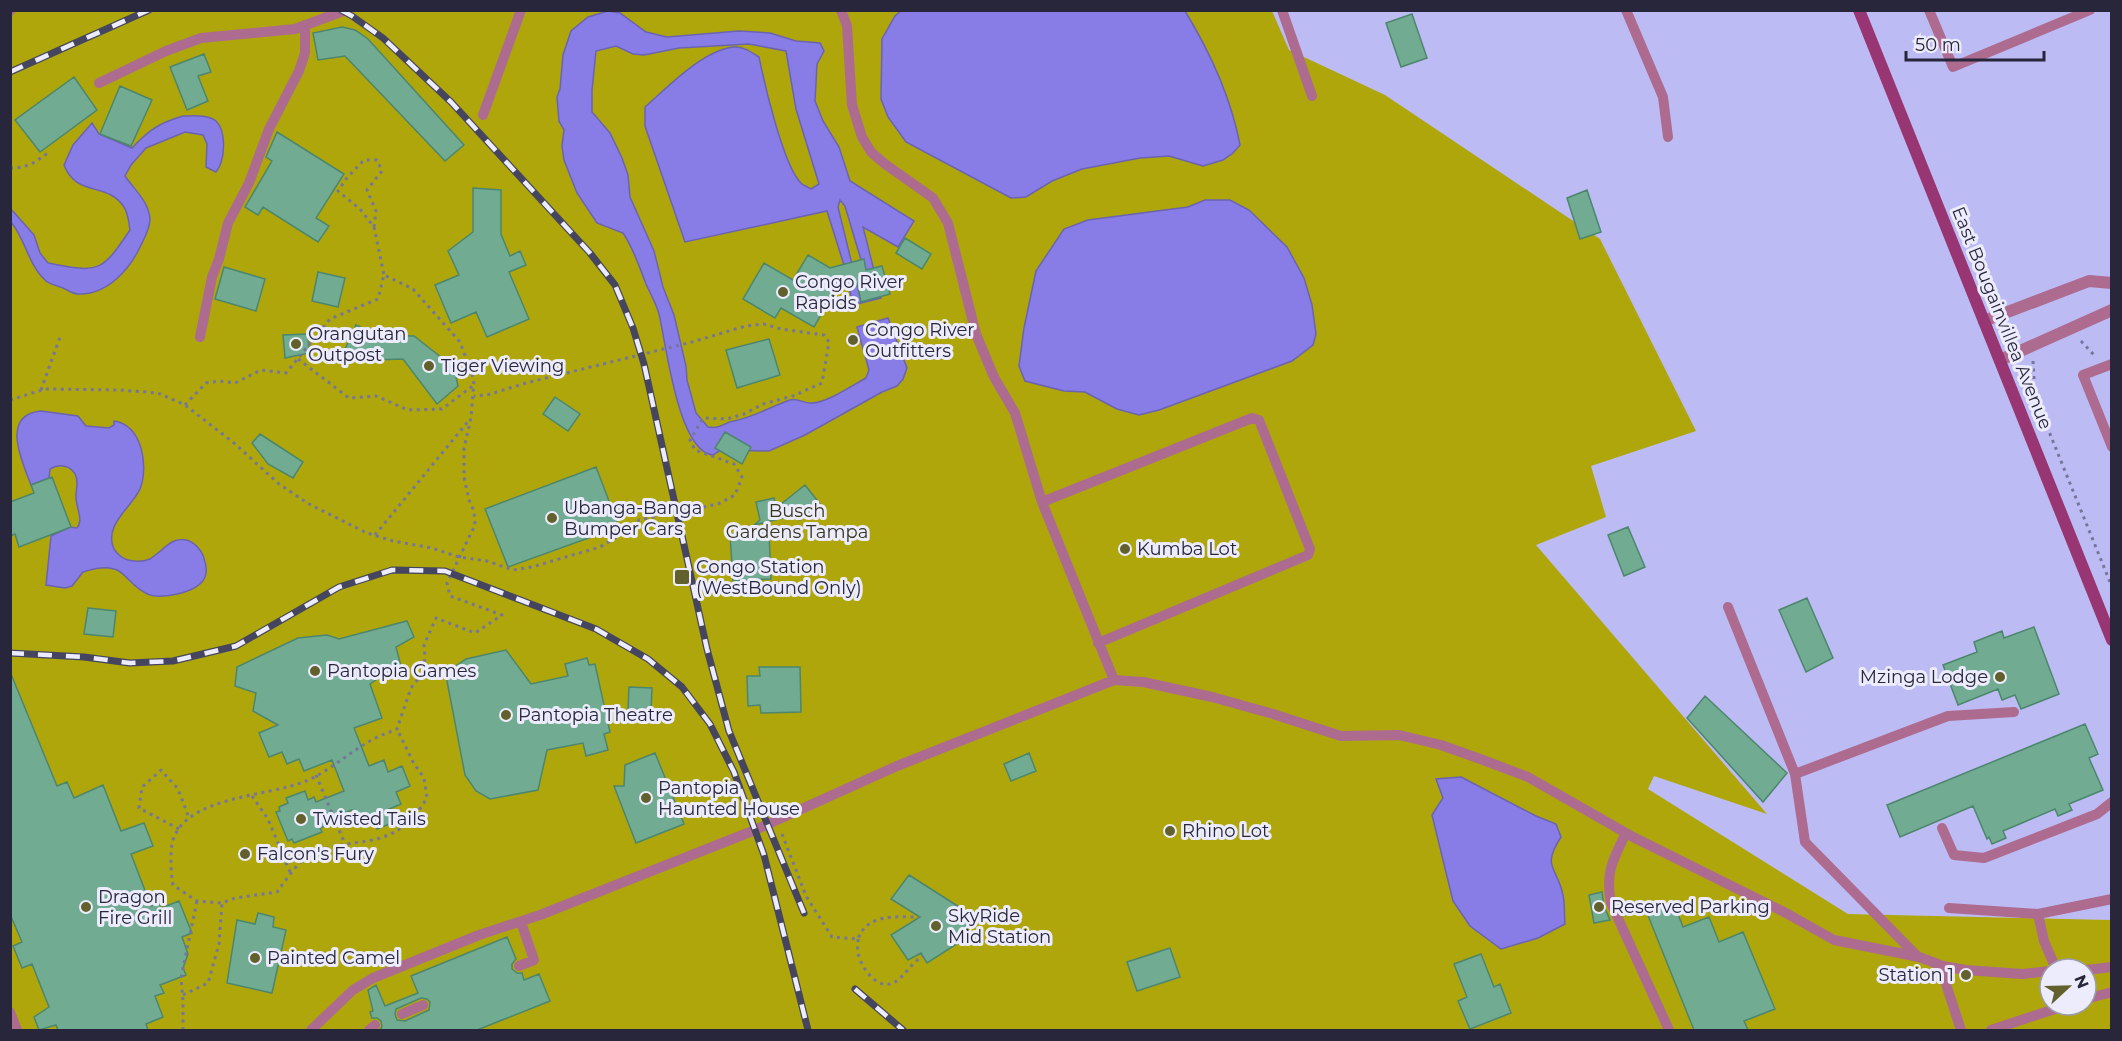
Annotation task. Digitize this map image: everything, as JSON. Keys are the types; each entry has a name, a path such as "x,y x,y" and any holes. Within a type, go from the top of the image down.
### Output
{"street":[{"name":"East Bougainvillea Avenue","path":"1859,10 2112,640"},
{"path":"1984,321 2089,281 2112,283"},
{"path":"2000,360 2112,310"}],"lane":[{"path":"99,83 166,51 201,38 295,29 346,10"},
{"path":"483,115 521,10"},
{"path":"841,10 847,26 852,105 862,137 872,152 885,164 933,198 948,223 976,334 994,378 1016,413 1042,502 1114,680"},
{"path":"1282,10 1312,96"},
{"path":"1626,10 1663,97 1668,137"},
{"path":"1929,10 1953,67 2090,10"},
{"path":"200,337 212,277 228,223 249,183 269,129 299,71 305,53 305,25"},
{"path":"2109,365 2083,375 2112,447"},
{"path":"1042,502 1252,418 1259,420 1310,549 1308,555 1098,643"},
{"path":"1728,607 1795,774 1805,842 1919,957"},
{"path":"311,1030 353,990 364,983 479,935 521,922 776,821 897,766 1114,680 1143,682 1212,697 1341,736 1399,735 1441,745 1528,777 1626,833 1786,913 1834,940 1919,957 1943,966 1966,970 2022,974 2038,972"},
{"path":"1795,774 1948,716 2014,712"},
{"path":"1942,828 1953,855 1984,858 2097,814 2112,802"},
{"path":"1626,833 1610,870 1608,884 1611,903 1669,1030"},
{"path":"1949,908 2038,914 2112,898"},
{"path":"2038,914 2044,942 2051,957"},
{"path":"519,966 534,960 521,922"},
{"path":"1943,966 1944,978 1961,1030"},
{"path":"402,1014 423,1005"},
{"path":"10,1012 16,1030"},
{"path":"1991,1030 2038,1015"}],"path":[{"path":"10,168 19,169 30,165 50,151"},
{"path":"185,405 206,383 219,381 235,383 261,370 286,373 330,319 378,299 384,275 374,227 376,211 367,190 382,171 377,160 364,160 338,191 360,209 374,227"},
{"path":"384,275 412,289 460,342 474,380 471,418 464,448 464,477 469,500 474,510 475,525 447,583 450,596 502,615 475,633 436,618 424,645 423,673 411,688 397,729 412,762 424,778 426,798 406,826 387,837 335,845 310,855 291,873 277,892 235,898 222,903 197,902 173,885 172,843 179,829 195,812 307,781 372,739 397,729"},
{"path":"10,400 41,390 74,388 158,393 185,405 234,443 279,484 309,504 375,535 432,548 459,557 487,561 513,570 532,567 600,547 629,530 639,520 718,504 735,495 742,477 734,464 695,450 690,440 703,418 727,419 744,414 764,404 793,396 822,383 829,342 824,335 781,329 764,324 746,326 487,395 474,396"},
{"path":"41,390 60,337"},
{"path":"2080,339 2109,365"},
{"path":"2039,354 2032,361 2035,397 2112,587"},
{"path":"298,359 349,398 376,396 408,410 442,409 474,384"},
{"path":"375,535 471,418"},
{"path":"179,829 139,808 142,786 161,770 178,789 189,818"},
{"path":"316,775 345,844"},
{"path":"252,796 268,819 291,873"},
{"path":"776,821 788,845 806,896 832,937 858,939"},
{"path":"183,1030 181,978 197,902"},
{"path":"183,995 208,983 219,944 222,903"},
{"path":"920,917 879,919 861,930 858,939 858,956 879,984 887,985 895,982 909,966 923,956"}],"shaded area":[{"path":"902,10 1185,11 1218,76 1231,110 1240,145 1223,160 1203,166 1169,156 1140,158 1082,169 1052,181 1026,197 1011,198 906,142 888,117 881,99 882,39 895,16"},
{"path":"608,11 620,13 646,32 667,37 739,31 770,33 796,41 820,43 824,51 817,64 815,101 823,121 839,147 850,181 914,221 898,247 863,227 881,298 853,305 844,265 827,211 685,242 645,126 645,107 686,71 709,55 733,47 747,50 759,57 788,161 802,184 811,189 819,184 796,109 786,51 749,44 679,48 644,55 633,54 616,46 596,51 592,112 610,133 628,175 630,197 654,251 663,287 674,315 696,413 708,427 716,427 793,399 812,403 832,397 866,378 869,370 857,327 888,318 907,368 903,379 897,386 805,435 769,451 721,450 713,455 701,449 691,436 682,417 659,314 633,251 623,233 597,223 577,193 564,160 562,146 564,130 559,121 557,97 560,89 563,55 571,31 588,17","holes":["840,200 845,206 867,280 861,301 838,207"]},
{"path":"1252,11 2111,11 2111,920 1848,914 1542,723"},
{"path":"183,116 209,117 220,126 224,146 216,172 206,167 207,144 203,135 185,132 146,148 131,165 125,176 144,201 150,219 146,236 131,263 109,285 90,293 76,294 46,281 35,268 11,222 11,209 34,235 40,253 48,263 89,268 105,262 130,230 128,218 124,207 117,199 76,182 70,175 64,165 73,145 92,123 99,134 132,148 155,128"},
{"path":"1205,200 1230,200 1249,210 1287,247 1304,278 1312,305 1316,334 1313,345 1292,361 1159,410 1139,415 1117,409 1085,392 1064,391 1025,381 1019,366 1036,271 1064,229 1088,220 1188,207"},
{"path":"41,411 78,416 86,426 109,428 114,425 114,421 124,424 131,430 141,448 143,480 136,496 115,524 112,532 114,549 126,559 142,561 150,559 172,542 189,541 201,551 205,562 206,573 201,583 183,593 156,596 140,590 118,570 106,568 83,572 72,586 65,588 46,585 51,536 70,527 77,528 80,518 76,501 77,483 72,470 64,466 55,467 50,469 49,478 31,485 23,464 19,452 17,430 21,421 28,414"},
{"path":"1461,777 1556,824 1561,837 1551,861 1563,895 1565,924 1538,938 1501,949 1470,926 1453,901 1432,815 1443,798 1436,779"}],"green space":[{"name":"Busch Gardens Tampa","path":"10,11 1272,11 1289,50 1385,95 1600,239 1696,431 1591,466 1606,517 1536,545 1767,814 1654,776 1648,789 1848,914 2111,920 2111,1030 11,1030"}],"building":[{"path":"1412,14 1427,58 1401,67 1386,23"},
{"path":"342,27 355,30 368,39 464,145 445,161 345,56 318,60 313,33"},
{"path":"204,54 211,72 198,76 208,101 187,110 170,67"},
{"path":"74,77 97,110 40,152 15,120"},
{"path":"120,86 152,100 131,146 100,134"},
{"path":"277,132 344,174 316,218 329,226 318,242 263,207 258,215 245,207 272,161 266,157"},
{"path":"473,188 501,190 501,234 510,256 520,251 526,265 509,272 529,319 487,337 476,312 451,323 435,285 459,275 448,251 473,232"},
{"path":"1587,190 1601,232 1580,239 1567,198"},
{"path":"905,238 931,254 922,269 896,253"},
{"name":"Congo River Rapids","path":"808,255 830,268 864,259 866,270 882,266 890,294 861,302 857,283 836,289 814,327 781,308 775,318 743,299 764,263 793,280"},
{"path":"224,267 265,279 256,311 215,299"},
{"path":"318,272 345,278 338,307 312,301"},
{"name":"Tiger Viewing","path":"356,325 377,335 414,336 442,358 455,372 458,386 437,404 403,359 372,360 345,349"},
{"name":"Orangutan Outpost","path":"308,334 309,353 285,358 283,335"},
{"path":"769,339 780,375 737,388 726,350"},
{"path":"555,397 580,414 568,431 543,414"},
{"path":"725,432 751,447 742,464 715,448"},
{"path":"260,434 303,462 293,478 268,464 252,443"},
{"name":"Ubanga-Banga Bumper Cars","path":"596,467 619,527 508,567 485,509"},
{"path":"52,477 71,527 19,547 15,534 10,536 10,502 34,493 31,485"},
{"path":"805,485 820,504 800,520 796,515 754,525 760,520 756,502 774,498 776,508"},
{"path":"1628,527 1645,567 1624,576 1608,535"},
{"path":"769,532 771,579 733,581 730,534"},
{"path":"1807,598 1833,658 1806,672 1779,610"},
{"path":"88,608 116,611 113,637 84,634"},
{"path":"407,621 414,637 396,647 402,670 387,672 370,684 382,718 354,728 369,766 384,760 388,772 402,766 410,786 396,792 401,804 387,810 392,823 377,829 372,816 357,822 352,810 324,821 326,826 320,828 322,832 294,843 292,839 288,841 276,812 280,811 279,807 288,803 286,798 305,791 308,800 314,797 316,802 344,791 332,760 304,771 299,759 287,764 282,752 269,757 259,733 278,725 253,711 256,693 235,686 237,667 298,638 327,635 339,639"},
{"name":"Mzinga Lodge","path":"2034,627 2059,694 2021,709 2015,695 2002,700 1998,689 1958,705 1943,665 1977,652 1974,642 2002,631 2004,638"},
{"name":"Pantopia Theatre","path":"506,650 531,684 568,676 565,664 587,658 589,665 595,664 610,732 604,734 608,750 586,756 583,743 547,750 538,790 490,799 476,791 465,775 447,681 453,668 466,659"},
{"path":"759,667 800,667 801,712 761,713 760,705 748,706 747,676 760,676"},
{"name":"Dragon Fire Grill","path":"11,674 57,786 67,782 74,798 103,785 121,831 144,823 153,846 131,854 151,906 159,903 161,908 179,901 192,933 182,937 188,954 183,968 186,975 160,985 164,993 155,996 163,1017 146,1024 148,1030 58,1030 56,1025 39,1030 34,1017 49,1007 32,964 22,968 13,946 22,942 10,914"},
{"path":"629,687 652,688 651,710 628,709"},
{"path":"1705,696 1787,773 1763,802 1687,718"},
{"path":"2085,724 2098,754 2089,758 2103,790 2069,804 2072,810 2058,816 2055,809 2003,831 2006,838 1992,844 1989,837 1987,839 1973,806 1900,837 1887,805"},
{"name":"Pantopia Haunted House","path":"655,753 684,824 636,843 614,786 624,786 625,765"},
{"path":"1029,753 1036,771 1011,781 1004,764"},
{"name":"SkyRide Mid Station","path":"909,875 967,912 966,938 927,963 921,953 908,960 891,935 920,917 891,899"},
{"name":"Reserved Parking","path":"1602,892 1604,906 1610,920 1594,923 1589,895"},
{"path":"1673,901 1683,927 1709,917 1719,942 1743,932 1775,1009 1744,1021 1748,1030 1694,1030 1647,913"},
{"name":"Painted Camel","path":"258,913 274,917 273,927 286,930 272,993 227,983 237,920 255,924"},
{"path":"507,937 516,959 512,964 512,969 517,973 522,973 524,980 539,974 550,1001 477,1030 380,1030 381,1021 372,1018 370,1012 373,1011 368,990 376,985 385,1006 418,993 411,976","holes":["421,998 430,1002 429,1010 405,1021 397,1020 396,1009"]},
{"path":"1170,948 1180,977 1137,991 1127,962"},
{"path":"1481,954 1494,987 1500,984 1511,1013 1470,1029 1458,1001 1467,997 1454,964"}],"railway":[{"path":"10,72 149,10"},
{"path":"341,10 383,38 451,102 590,253 615,285 633,328 644,364 707,649 729,731 804,913"},
{"path":"10,653 84,657 130,663 173,661 236,646 339,587 392,570 445,571 596,629 648,659 682,687 710,724 734,772 764,855 808,1030"},
{"path":"855,989 903,1030"}],"place":[{"name":"Congo River Rapids","path":"783,292"},
{"name":"Congo River Outfitters","path":"853,340"},
{"name":"Orangutan Outpost","path":"296,344"},
{"name":"Tiger Viewing","path":"429,366"},
{"name":"Ubanga-Banga Bumper Cars","path":"552,518"},
{"name":"Kumba Lot","path":"1125,549"},
{"name":"Congo Station (WestBound Only)","path":"682,577"},
{"name":"Pantopia Games","path":"315,671"},
{"name":"Mzinga Lodge","path":"2000,677"},
{"name":"Pantopia Theatre","path":"506,715"},
{"name":"Pantopia Haunted House","path":"646,798"},
{"name":"Twisted Tails","path":"301,819"},
{"name":"Rhino Lot","path":"1170,831"},
{"name":"Falcon's Fury","path":"245,854"},
{"name":"Dragon Fire Grill","path":"86,907"},
{"name":"Reserved Parking","path":"1599,907"},
{"name":"SkyRide Mid Station","path":"936,926"},
{"name":"Painted Camel","path":"255,958"},
{"name":"Station 1","path":"1966,975"}]}
